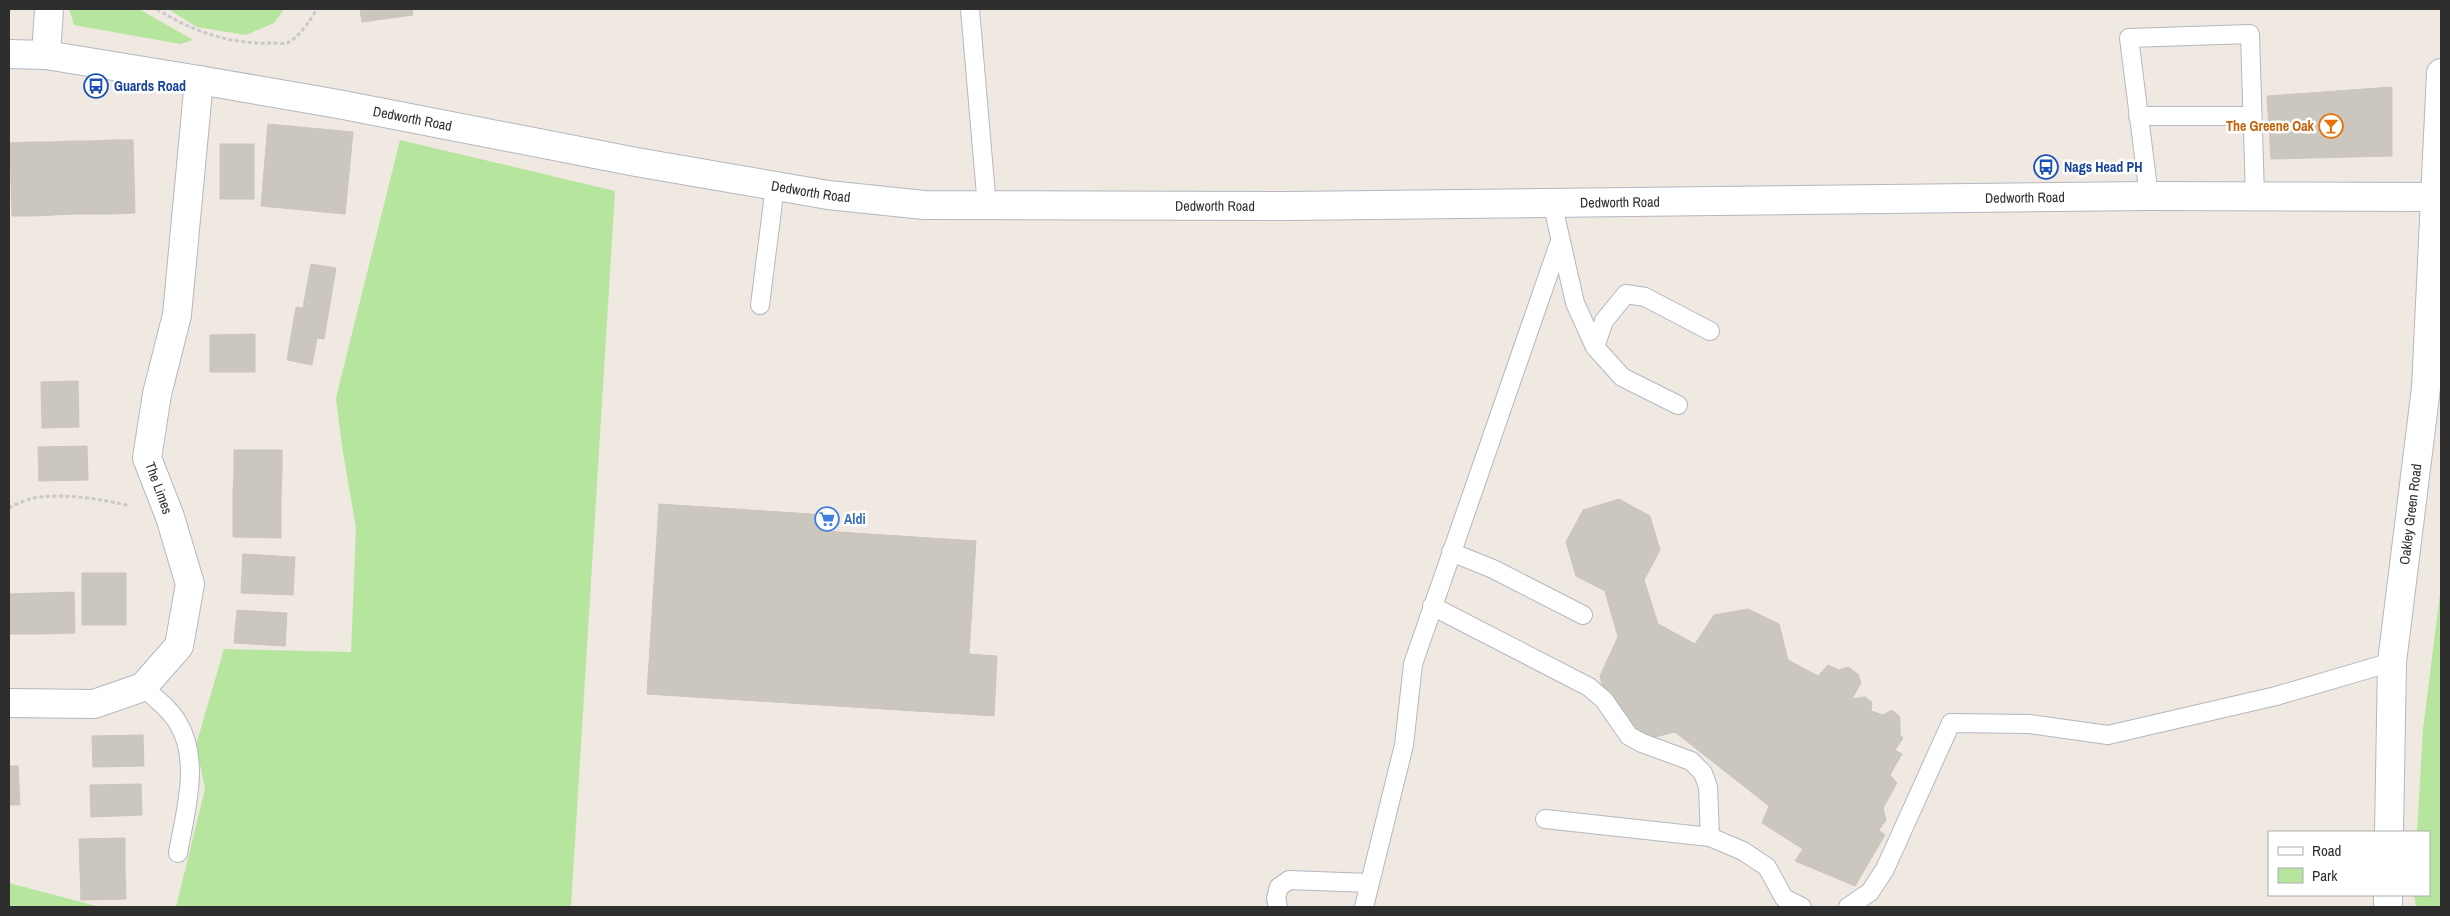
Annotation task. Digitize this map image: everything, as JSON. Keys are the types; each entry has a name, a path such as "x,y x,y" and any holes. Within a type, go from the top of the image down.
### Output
{"main road":[{"path":"46,55 49,9"},
{"name":"Dedworth Road","path":"9,54 46,55 199,80 774,186 861,200 987,207 2149,196 2434,196"},
{"name":"Oakley Green Road","path":"2389,831 2392,662 2434,391 2434,196 2441,73"},
{"name":"The Limes","path":"9,703 94,704 143,687 179,646 190,584 170,517 147,458 157,394 176,315 199,80"}],"lane":[{"path":"970,9 987,207"},
{"path":"2149,196 2129,38 2250,34 2255,196"},
{"path":"2138,116 2252,116"},
{"path":"760,305 774,186"},
{"path":"1552,202 1575,303 1595,347 1622,377 1678,405"},
{"path":"1364,907 1404,745 1413,664 1560,241"},
{"path":"1595,347 1604,321 1626,294 1645,297 1710,331"},
{"path":"1451,552 1494,569 1583,616"},
{"path":"1432,606 1589,688 1604,700 1629,736 1642,743 1690,761 1703,772 1708,787 1710,837"},
{"path":"1848,907 1870,892 1885,869 1951,723 2029,724 2108,736 2276,696 2392,662"},
{"path":"143,687 178,722 188,744 189,791 178,853"},
{"path":"1546,819 1710,837 1743,851 1767,867 1784,898 1802,907"},
{"path":"1278,907 1276,898 1279,887 1290,880 1369,883"}],"path":[{"path":"157,9 174,20 211,35 250,44 288,43 307,26 317,9"},
{"path":"9,508 30,499 65,497 108,500 170,517"}],"green space":[{"path":"69,9 139,9 193,40 180,44 74,25"},
{"path":"168,9 284,9 274,23 246,35 197,27"},
{"path":"400,140 615,191 571,907 176,907 205,789 196,745 224,649 351,652 356,528 342,447 336,398"},
{"path":"2441,585 2441,907 2416,907 2414,896 2430,896 2430,831 2417,831 2423,729"},
{"path":"9,883 100,907 9,907"}],"building":[{"path":"360,9 412,9 413,15 362,22"},
{"name":"The Greene Oak","path":"2392,87 2392,156 2271,159 2267,96"},
{"path":"268,124 353,132 345,214 261,206"},
{"path":"113,140 133,140 135,213 114,214"},
{"path":"113,140 114,214 94,214 92,141"},
{"path":"72,141 92,141 94,214 73,214"},
{"path":"72,141 73,214 53,215 51,142"},
{"path":"31,142 51,142 53,215 32,216"},
{"path":"31,142 32,216 12,216 10,143"},
{"path":"220,144 254,144 254,199 220,199"},
{"path":"311,264 336,268 324,339 317,338 312,365 287,360 296,307 303,308"},
{"path":"255,334 255,372 210,372 210,335"},
{"path":"78,381 79,427 42,428 41,382"},
{"path":"87,446 88,480 39,481 38,447"},
{"path":"234,450 282,450 282,472 234,472"},
{"path":"234,472 282,472 281,494 233,494"},
{"path":"233,494 281,494 281,516 233,516"},
{"path":"1619,499 1650,516 1660,550 1644,580 1658,624 1695,644 1714,615 1748,609 1779,624 1788,660 1818,676 1828,665 1839,670 1848,667 1858,674 1861,683 1852,699 1865,697 1872,702 1871,711 1883,715 1892,710 1900,717 1900,735 1903,738 1895,750 1902,754 1890,775 1897,783 1883,808 1886,820 1879,830 1885,835 1855,886 1795,861 1803,849 1762,823 1769,806 1675,732 1651,738 1608,712 1600,676 1618,637 1605,591 1576,576 1566,542 1583,510"},
{"path":"659,504 826,515 824,531 976,541 969,654 997,656 994,716 647,694"},
{"path":"233,516 281,516 281,538 233,537"},
{"path":"243,554 295,557 293,595 241,593"},
{"path":"82,573 126,573 126,625 82,625"},
{"path":"74,592 75,633 42,634 41,593"},
{"path":"41,593 42,634 9,634 9,594"},
{"path":"237,610 287,613 285,646 234,643"},
{"path":"143,735 144,766 93,767 92,736"},
{"path":"9,766 18,766 20,805 9,805"},
{"path":"141,784 142,815 91,817 90,785"},
{"path":"125,838 125,869 80,870 79,839"},
{"path":"125,869 126,899 81,900 80,870"}],"place":[{"name":"Guards Road","path":"96,86"},
{"name":"The Greene Oak","path":"2331,126"},
{"name":"Nags Head PH","path":"2046,167"},
{"name":"Aldi","path":"827,519"}]}
